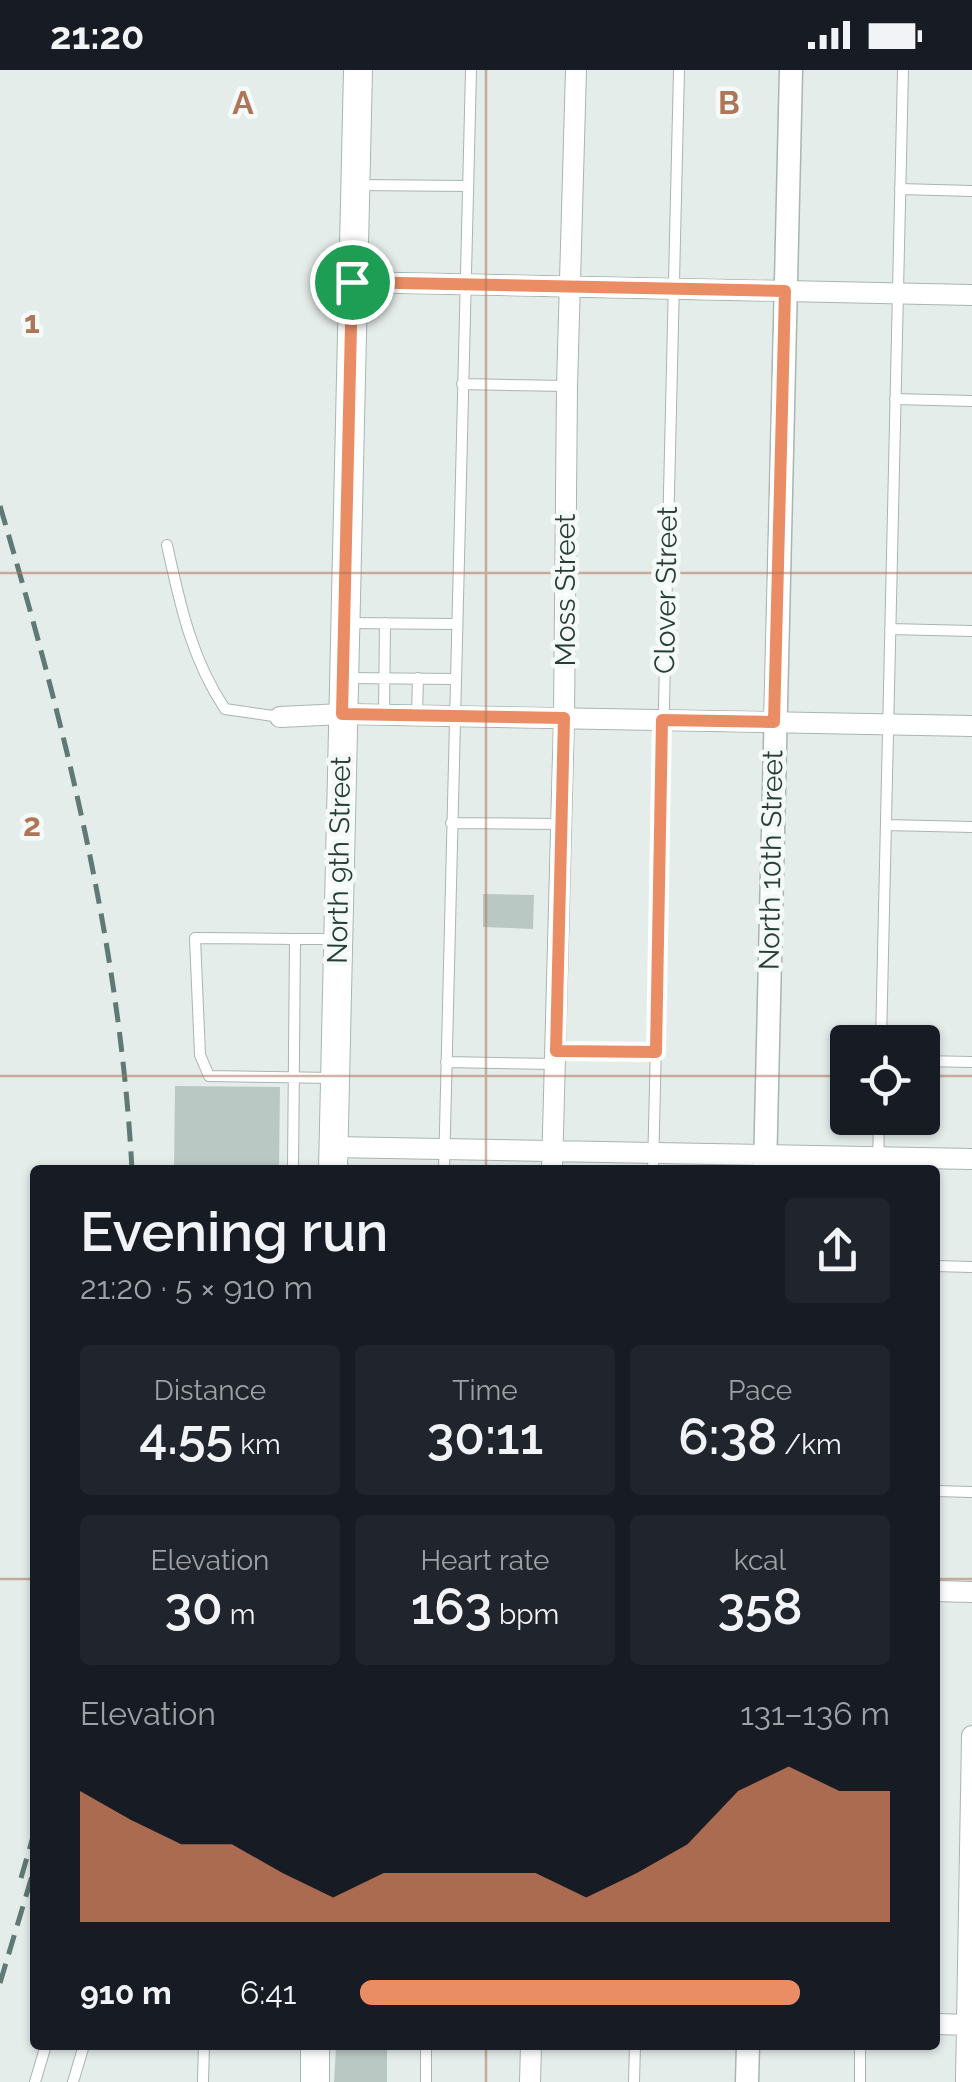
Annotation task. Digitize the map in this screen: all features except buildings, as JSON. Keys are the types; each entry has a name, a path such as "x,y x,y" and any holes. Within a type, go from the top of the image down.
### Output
{"main road":[{"name":"North 9th Street","path":"333,1158 358,70"},
{"path":"314,2082 315,2050"}],"street":[{"name":"Moss Street","path":"552,1160 576,70"},
{"name":"North 10th Street","path":"765,1162 791,70"},
{"path":"352,282 972,296"},
{"path":"280,717 384,714 972,726"},
{"path":"333,1158 878,1163 972,1159"},
{"path":"940,1591 972,1592"},
{"path":"966,2082 972,1736"},
{"path":"940,2024 969,2025"},
{"path":"530,2050 530,2082"},
{"path":"747,2082 748,2050"}],"lane":[{"path":"444,1159 471,70"},
{"name":"Clover Street","path":"653,1161 679,70"},
{"path":"881,1025 903,70"},
{"path":"355,185 467,186"},
{"path":"900,190 972,191"},
{"path":"462,384 567,386"},
{"path":"895,399 972,402"},
{"path":"167,545 183,622 205,680 224,709 280,717"},
{"path":"344,622 456,624"},
{"path":"384,714 385,623"},
{"path":"890,629 972,631"},
{"path":"343,678 454,678"},
{"path":"417,715 418,678"},
{"path":"452,822 562,824"},
{"path":"886,825 972,827"},
{"path":"334,1078 210,1076 200,1054 195,938 338,938"},
{"path":"294,1165 295,938"},
{"path":"446,1062 656,1052"},
{"path":"940,1061 972,1062"},
{"path":"878,1163 879,1135"},
{"path":"940,1266 972,1267"},
{"path":"940,1492 972,1492"},
{"path":"35,2082 45,2050"},
{"path":"73,2082 83,2050"},
{"path":"203,2082 204,2050"},
{"path":"426,2050 426,2082"},
{"path":"634,2082 635,2050"},
{"path":"860,2050 860,2082"}],"railway":[{"path":"0,506 46,669 86,835 115,1002 132,1165"},
{"path":"21,1878 30,1847"},
{"path":"0,1983 30,1883"}],"route":[{"path":"352,282 785,291 774,722 662,720 656,1052 556,1051 564,718 342,714 352,282"}]}
